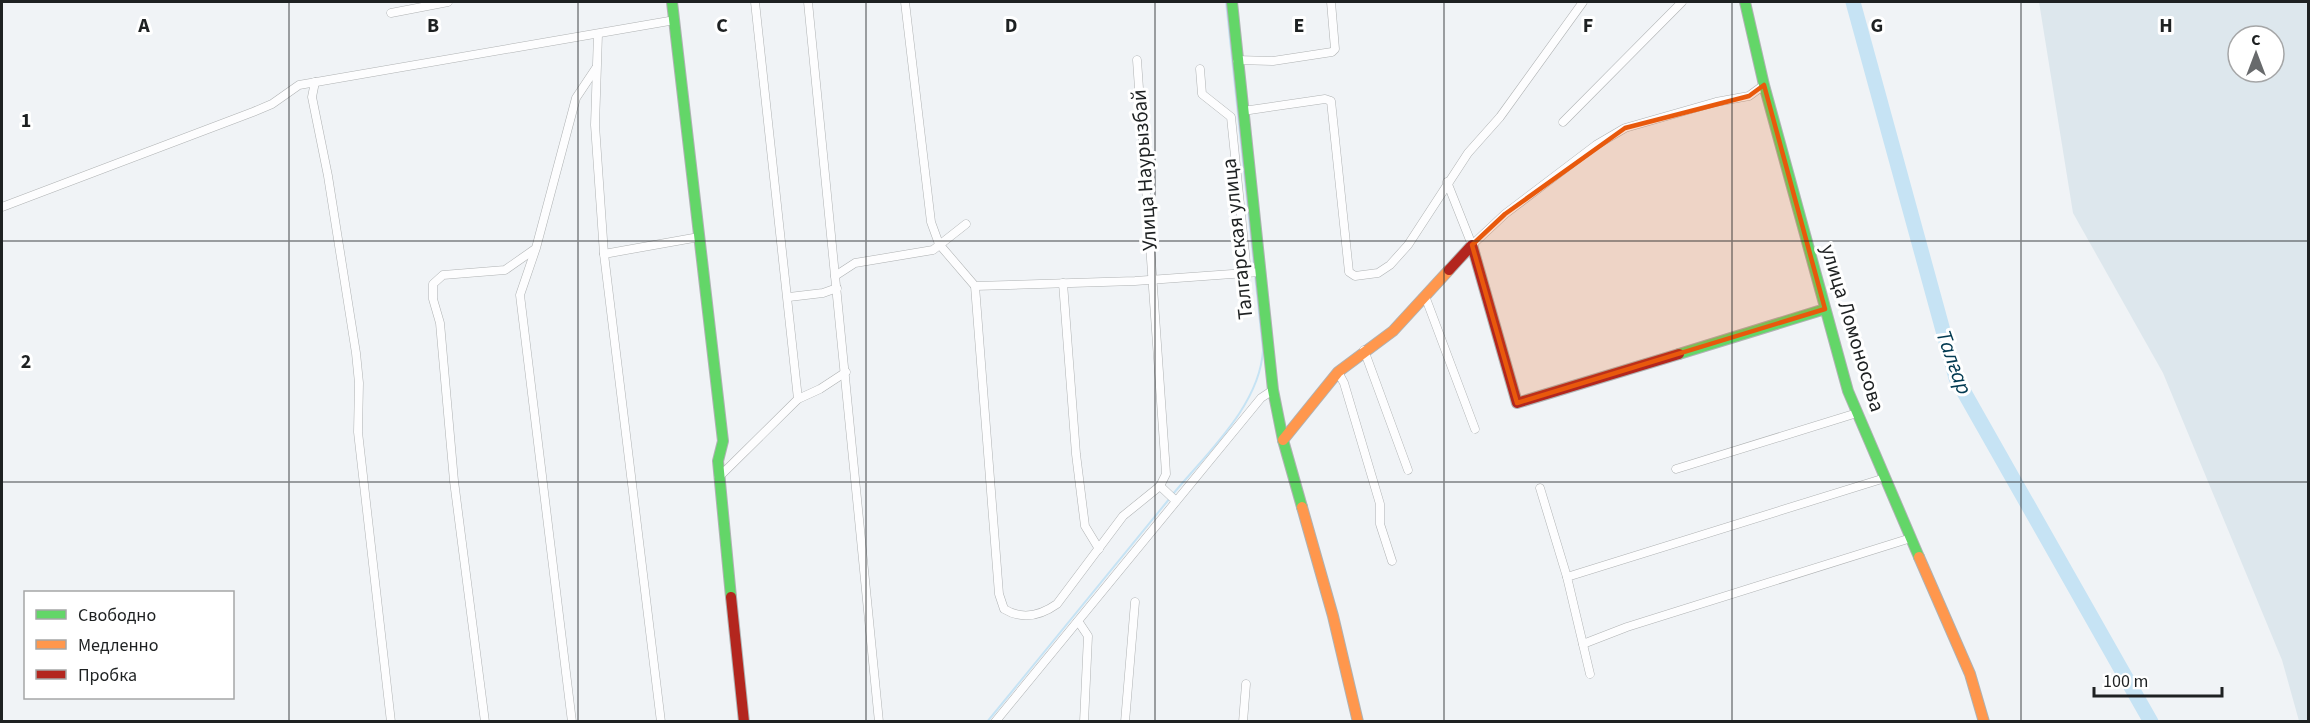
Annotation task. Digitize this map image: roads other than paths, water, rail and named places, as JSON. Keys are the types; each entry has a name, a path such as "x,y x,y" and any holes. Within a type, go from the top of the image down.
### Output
{"street":[{"path":"391,13 448,2"},
{"path":"672,2 723,441 718,461 719,477 744,722"},
{"path":"755,2 789,297 798,399"},
{"path":"808,2 879,722"},
{"path":"905,2 931,222 939,244 975,286 999,594 1004,609 1015,616 1045,612 1057,604 1123,516 1161,486 1173,498"},
{"name":"Талгарская улица","path":"1232,2 1243,111 1254,272 1273,390 1283,440 1333,616 1358,722"},
{"path":"1237,60 1273,61 1332,52 1335,49 1331,2"},
{"path":"1243,111 1325,99 1331,101 1349,272 1352,275 1378,273 1390,265 1408,244 1447,182 1500,117 1583,2"},
{"path":"1563,122 1682,2"},
{"name":"улица Ломоносова","path":"1746,2 1764,85 1848,391 1970,674 1984,722"},
{"path":"2,207 235,120 272,104 299,85 675,20"},
{"path":"598,34 595,125 604,254 661,722"},
{"name":"Улица Наурызбай","path":"1137,60 1166,474 1161,486"},
{"path":"572,722 554,555 520,295 536,248 576,98 596,68"},
{"path":"975,286 1151,279 1254,272 1231,117 1202,94 1200,69"},
{"path":"315,82 312,97 328,176 356,353 359,383 358,432 391,722"},
{"path":"1283,440 1338,372 1364,350 1393,331 1472,245 1505,214 1596,145 1625,129 1716,102 1749,96 1764,85"},
{"path":"1447,182 1472,245 1507,375 1517,403 1825,309"},
{"path":"835,276 855,263 933,250 966,224"},
{"path":"604,254 699,237"},
{"path":"486,722 454,481 440,323 433,299 433,284 443,275 505,270 536,248"},
{"path":"1063,283 1076,454 1085,526 1099,549"},
{"path":"789,297 823,293 837,288"},
{"path":"1425,296 1475,429"},
{"path":"1364,350 1408,470"},
{"path":"719,477 798,399 820,390 846,372"},
{"path":"1338,372 1344,383 1380,504 1380,524 1392,561"},
{"path":"995,722 1078,621 1173,498 1261,398 1273,390"},
{"path":"1676,469 1857,413"},
{"path":"1567,577 1885,478"},
{"path":"1539,488 1567,577 1590,674"},
{"path":"1583,644 1911,538"},
{"path":"1125,722 1135,602"},
{"path":"1078,621 1088,636 1084,722"},
{"path":"1243,722 1246,684"}],"waterway":[{"path":"1173,494 1216,445 1242,409 1260,370 1263,350 1226,2"},
{"name":"Талғар","path":"1853,2 1956,378 2151,722"},
{"path":"987,722 1170,498"}]}
